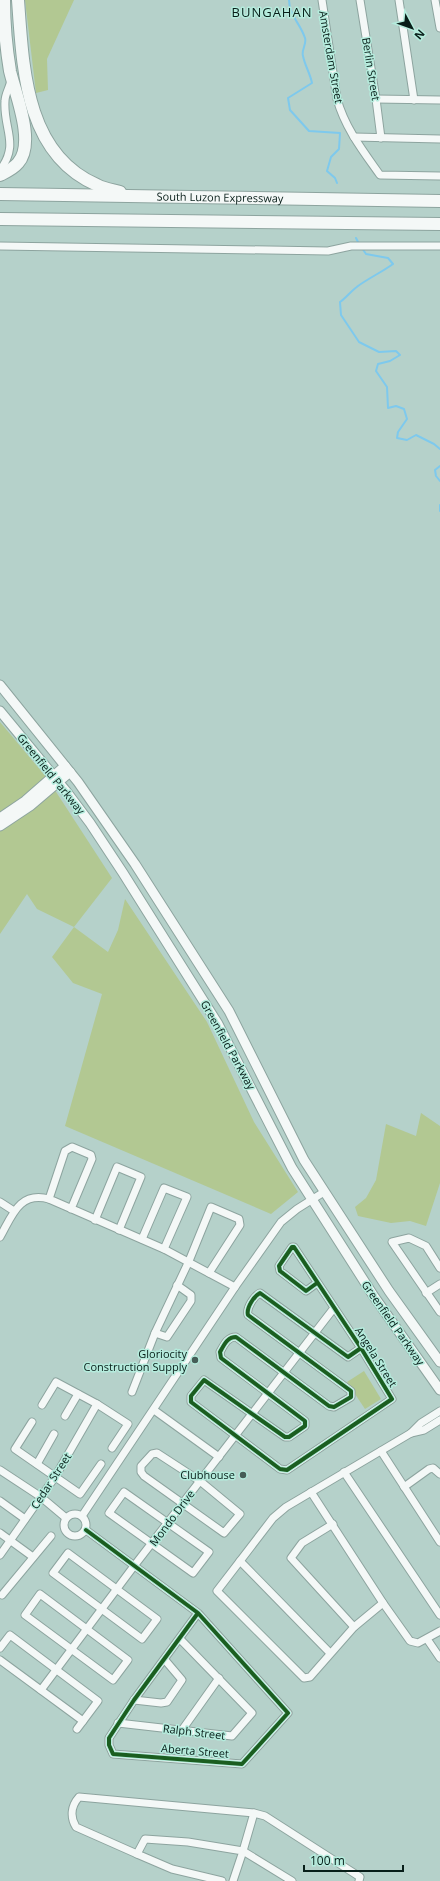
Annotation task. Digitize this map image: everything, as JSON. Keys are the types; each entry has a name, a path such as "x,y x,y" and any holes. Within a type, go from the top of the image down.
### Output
{"highway":[{"path":"0,175 19,163 23,153 24,137 23,113 11,72 5,32 4,0"},
{"path":"18,0 22,48 28,90 38,124 46,142 66,165 88,181 98,186 139,198"},
{"name":"South Luzon Expressway","path":"0,194 139,198 440,201"},
{"name":"South Luzon Expressway","path":"0,218 440,224"}],"main road":[{"name":"Greenfield Parkway","path":"0,686 68,769 135,864 229,1011 304,1160 388,1291 440,1362"},
{"name":"Greenfield Parkway","path":"0,711 90,823 123,873 218,1024 292,1168 373,1295 440,1390"},
{"path":"0,818 68,769"},
{"path":"0,826 30,806 56,779"},
{"path":"262,1108 274,1102"}],"street":[{"name":"Amsterdam Street","path":"322,0 337,99 342,115 354,137 380,175 440,176"},
{"name":"Berlin Street","path":"360,0 381,138"},
{"path":"399,0 414,100"},
{"path":"435,0 440,28"},
{"path":"0,170 10,155 5,103 10,86 11,72"},
{"path":"376,99 440,100"},
{"path":"354,137 440,139"},
{"path":"0,246 328,251 352,246 440,246"},
{"path":"48,1199 56,1175 68,1148 72,1147 91,1155 92,1159 71,1209"},
{"path":"95,1220 117,1167 141,1177 119,1230"},
{"path":"142,1239 164,1188 187,1197 164,1249"},
{"path":"82,1516 235,1287 281,1222 324,1192"},
{"path":"0,1235 14,1211 28,1199 37,1196 48,1199 164,1249 189,1261 235,1287"},
{"path":"0,1202 14,1211"},
{"path":"132,1392 155,1333 189,1261 212,1207 239,1219 240,1225 209,1273"},
{"path":"440,1268 426,1246 409,1238 392,1242 440,1312"},
{"name":"Angela Street","path":"236,1436 280,1469 287,1470 392,1400 361,1348 294,1247 292,1247 279,1266 280,1271 306,1291 317,1283"},
{"path":"426,1293 440,1284"},
{"path":"155,1333 168,1337 191,1301 191,1295 177,1286"},
{"path":"236,1436 191,1402 191,1396 202,1381 207,1380 252,1414 287,1437 305,1426 305,1421 269,1392 221,1358 220,1352 229,1338 236,1337 332,1408 351,1397 352,1391 248,1315 248,1308 257,1294 264,1294 348,1357 361,1348"},
{"name":"Mondo Drive","path":"41,1690 116,1589 236,1436 299,1351 334,1308"},
{"path":"42,1404 56,1382 97,1404 128,1424 112,1448"},
{"path":"65,1416 78,1394"},
{"name":"Cedar Street","path":"0,1555 55,1477 97,1404"},
{"path":"154,1410 219,1457"},
{"path":"383,1603 354,1627 310,1677 304,1678 217,1591 273,1518 286,1507 411,1433 420,1423 440,1411"},
{"path":"411,1433 424,1430 440,1420"},
{"path":"32,1422 15,1449 80,1494 101,1464"},
{"path":"37,1464 54,1434"},
{"path":"381,1451 440,1542"},
{"path":"157,1453 200,1481 240,1514 224,1534 144,1476 141,1472 140,1466 152,1454 157,1453"},
{"path":"404,1487 429,1469 434,1468 440,1474"},
{"path":"0,1470 41,1497 66,1518"},
{"path":"344,1472 440,1615"},
{"path":"124,1492 168,1523 209,1552 193,1573 109,1513 124,1492"},
{"path":"311,1492 383,1603 410,1641 418,1643 440,1631"},
{"path":"0,1501 25,1519"},
{"path":"76,1514 82,1516 86,1521 86,1530 76,1537 69,1535 64,1526 66,1518 76,1514"},
{"path":"333,1524 302,1543 291,1558 354,1627"},
{"name":"Aberta Street","path":"86,1530 198,1613 288,1713 242,1764 113,1754 109,1745 109,1738 118,1723 134,1700 166,1660 198,1613"},
{"path":"0,1533 33,1556"},
{"path":"2,1595 51,1536"},
{"path":"68,1553 157,1619 142,1639 102,1609 53,1573 68,1553"},
{"path":"240,1561 330,1653"},
{"path":"40,1594 128,1660 114,1680 72,1649 24,1615 40,1594"},
{"path":"0,1648 10,1635 98,1701 77,1729"},
{"name":"Ralph Street","path":"118,1723 232,1736 252,1713 180,1639"},
{"path":"427,1639 440,1658"},
{"path":"0,1660 83,1721"},
{"path":"134,1700 162,1703 167,1702 182,1680 166,1660"},
{"path":"182,1730 219,1678"},
{"path":"222,1881 172,1869 76,1827 72,1820 74,1802 79,1797 254,1813 264,1816 354,1873 360,1877 359,1881"},
{"path":"233,1881 254,1813"},
{"path":"137,1854 145,1840 188,1842 243,1851 292,1881"}],"green space":[{"path":"25,0 74,0 47,59 48,90 36,93"},
{"path":"0,722 47,778 112,878 74,927 37,909 27,894 0,934"},
{"path":"125,899 207,1022 254,1122 298,1192 271,1214 65,1126 102,994 73,983 52,957 74,927 108,952 118,930"},
{"path":"421,1113 440,1126 440,1183 426,1226 410,1221 391,1223 358,1216 355,1207 366,1198 376,1180 386,1124 416,1136"},
{"path":"364,1371 381,1399 365,1409 347,1382"}],"waterway":[{"path":"289,0 289,5 293,15 305,38 303,54 312,83 288,98 290,110 309,131 340,133 339,149 331,157 327,171 335,178 337,183"},
{"path":"356,238 359,244"},
{"path":"362,248 366,254 388,258 393,264 358,286 340,302 341,315 359,342 379,352 396,351 400,355 390,361 378,364 376,371 387,387 388,408 396,406 404,409 407,419 398,432 397,438 407,440 416,435 434,444 440,449"},
{"path":"440,466 435,470 436,476 440,481"},
{"path":"440,505 440,511"}],"cycle path":[{"path":"317,1283 306,1291 280,1271 279,1266 292,1247 294,1247 361,1348 392,1399 287,1470 280,1469 191,1402 191,1396 204,1380 285,1437 289,1437 305,1426 305,1421 221,1358 220,1352 224,1344 233,1337 236,1337 329,1406 334,1407 351,1397 351,1391 248,1315 248,1309 251,1302 260,1293 348,1357 361,1348"},
{"path":"86,1530 198,1613 288,1713 242,1764 113,1754 109,1745 109,1738 134,1700 198,1613"}],"place":[{"name":"Gloriocity Construction Supply","path":"195,1360"},
{"name":"Clubhouse","path":"243,1475"}],"district":[{"name":"BUNGAHAN","path":"272,12"}]}
